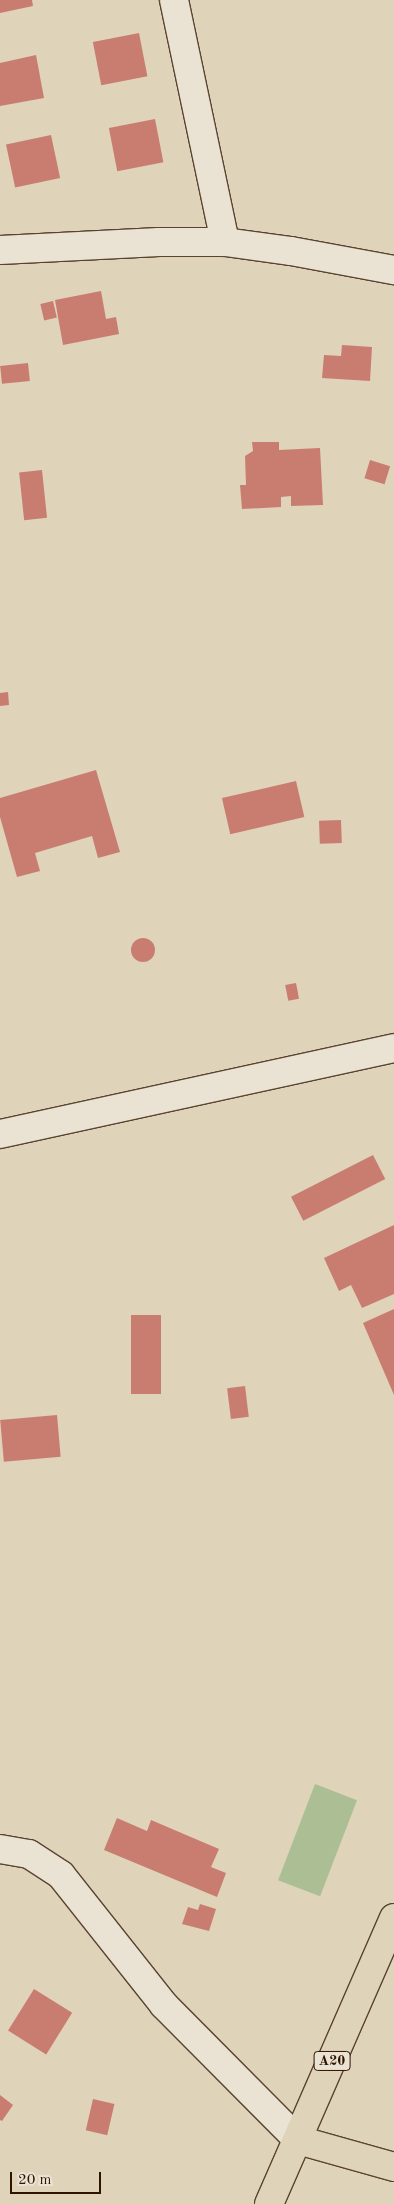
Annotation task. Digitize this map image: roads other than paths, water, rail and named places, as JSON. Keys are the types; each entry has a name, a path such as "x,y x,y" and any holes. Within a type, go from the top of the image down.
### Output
{"main road":[{"name":"A20","path":"269,2204 394,1918"},
{"path":"298,2140 394,2167"}],"street":[{"path":"174,0 225,242"},
{"path":"0,250 159,242 225,242 291,251 394,270"},
{"path":"0,1134 394,1048"},
{"path":"0,1849 29,1854 61,1875 164,2004 298,2140"}]}
